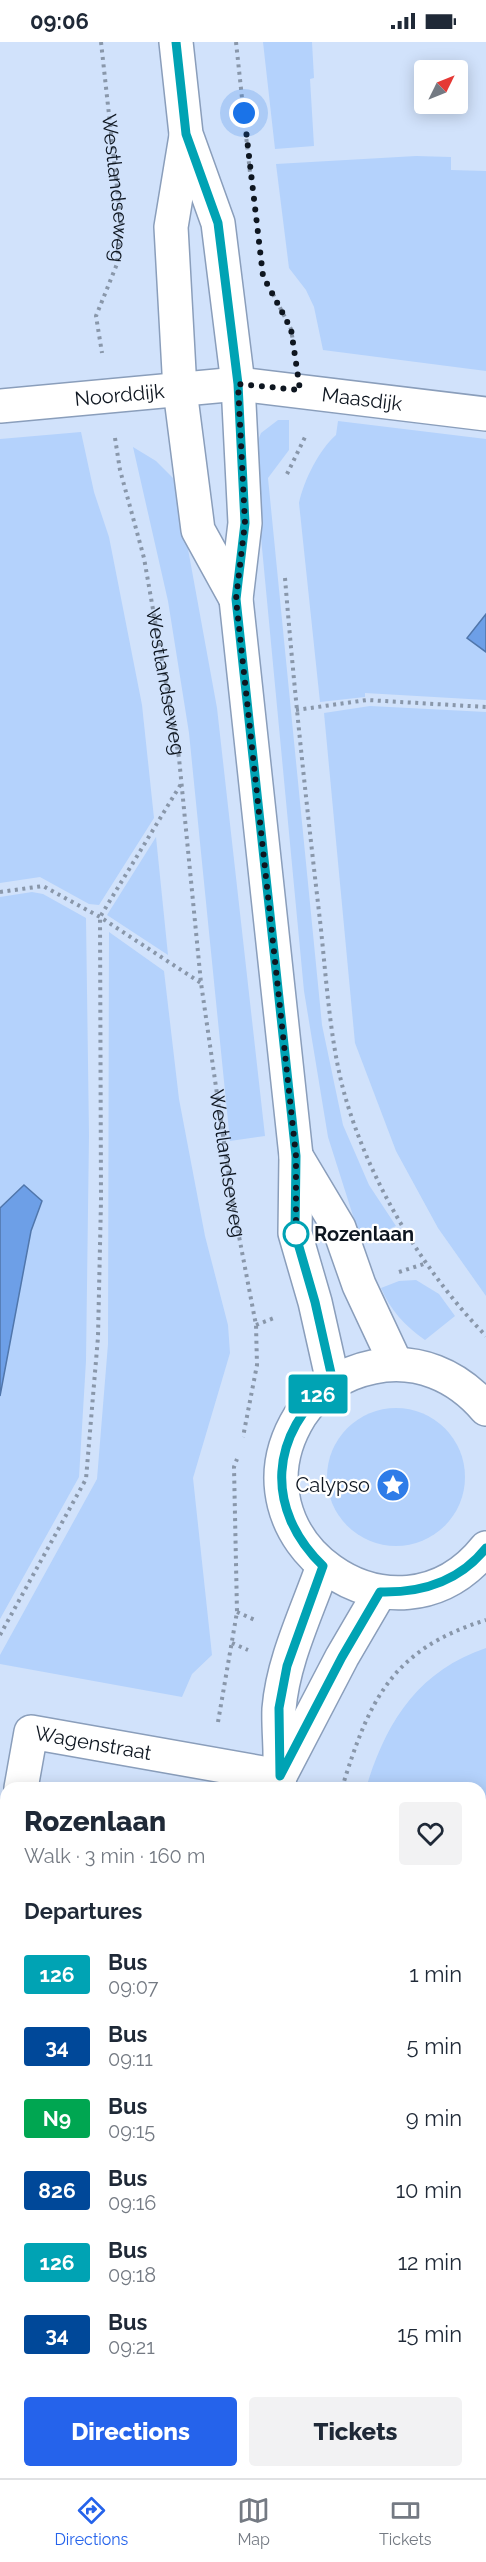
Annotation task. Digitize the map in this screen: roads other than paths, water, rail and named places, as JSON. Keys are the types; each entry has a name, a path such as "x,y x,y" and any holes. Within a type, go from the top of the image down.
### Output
{"street":[{"path":"176,42 186,134 218,223 238,384 245,523 236,599 296,1156 295,1233 315,1302 333,1382"},
{"path":"186,134 171,227 180,390 198,530 236,599"},
{"name":"Maasdijk","path":"238,384 486,414"},
{"name":"Noorddijk","path":"0,406 238,384"},
{"path":"296,1156 339,1228 360,1285 396,1364"},
{"path":"486,1409 464,1387 432,1370 396,1364 363,1369 333,1382 305,1409 287,1443 282,1481 289,1520 309,1553 323,1566 350,1583 380,1592 423,1590 462,1572 486,1548"},
{"path":"279,1782 279,1708 287,1666 323,1566"},
{"path":"279,1782 342,1657 380,1592"},
{"name":"Wagenstraat","path":"22,1782 31,1732 210,1766 279,1782"}],"water":[{"path":"486,614 486,652 467,638"},
{"path":"24,1185 42,1201 31,1231 0,1396 0,1208"}],"place":[{"name":"Rozenlaan","path":"296,1234"},
{"name":"Calypso","path":"393,1485"}]}
